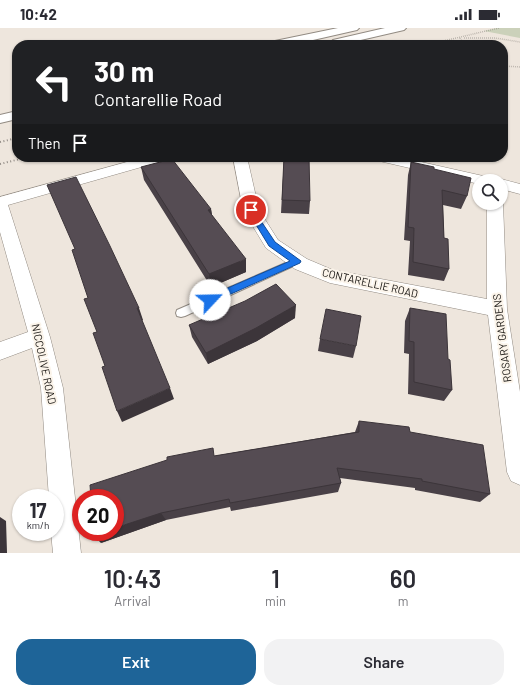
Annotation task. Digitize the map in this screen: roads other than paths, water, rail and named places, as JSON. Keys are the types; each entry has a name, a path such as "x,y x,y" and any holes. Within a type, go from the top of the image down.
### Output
{"highway":[{"path":"298,40 353,28"},
{"path":"348,40 400,28"},
{"path":"0,119 12,109"}],"street":[{"name":"NICCOLIVE ROAD","path":"67,553 52,388 40,336 0,203 144,162"},
{"name":"CONTARELLIE ROAD","path":"241,162 251,210 272,244 297,261 330,276 497,309"},
{"path":"402,162 472,178"},
{"path":"508,186 520,189"},
{"name":"ROSARY GARDENS","path":"495,210 497,309 520,472"},
{"path":"0,351 40,336"}],"lane":[{"path":"181,313 297,261"}]}
